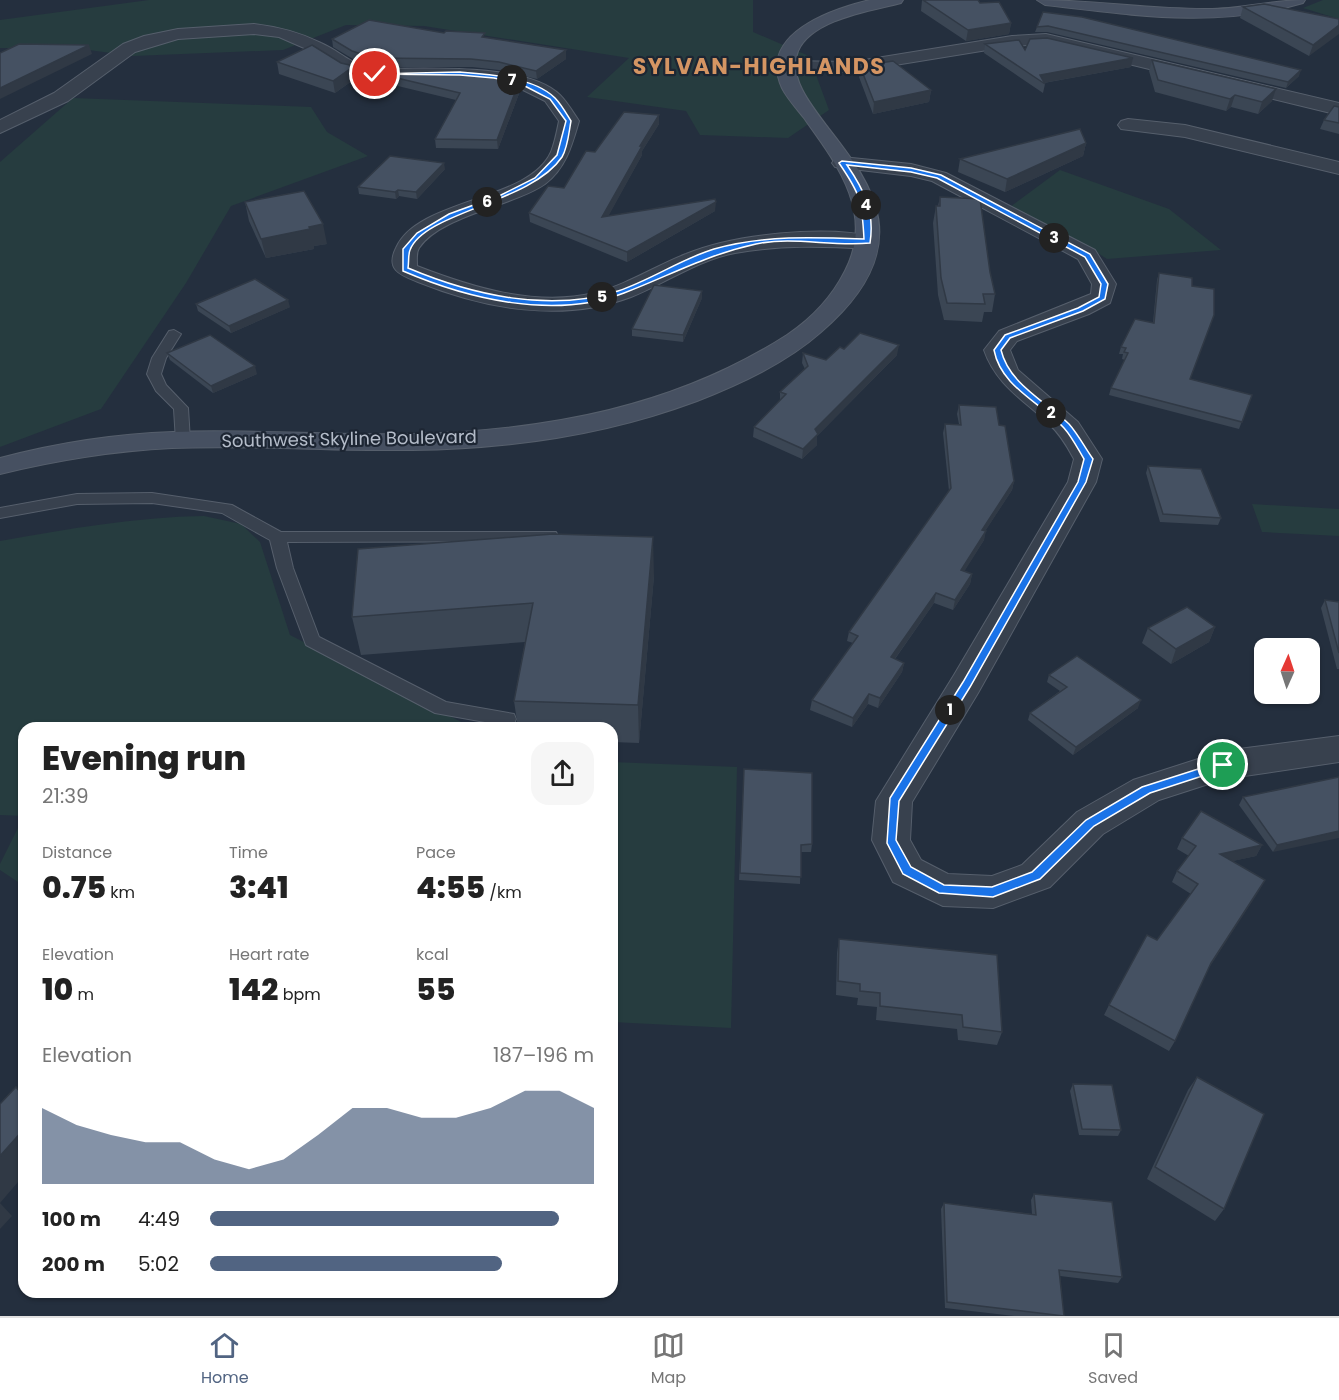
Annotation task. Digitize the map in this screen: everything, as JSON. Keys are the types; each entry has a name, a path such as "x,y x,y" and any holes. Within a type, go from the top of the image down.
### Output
{"main road":[{"path":"786,66 786,57 793,46 818,23 854,8 894,0"},
{"path":"1045,0 1200,13 1260,10 1297,0"},
{"name":"Southwest Skyline Boulevard","path":"0,466 98,446 183,441 457,440 565,428 641,412 738,375 815,326 852,281 864,256 867,242 865,201 861,190 791,87 786,77 786,66"}],"street":[{"path":"0,127 61,97 129,48 150,40 212,31 270,29 317,47 350,69 413,76 460,74 494,76 523,83 552,97 568,121 560,155 538,179 503,196 451,216 419,234 406,249 405,269 441,285 528,302 574,303 620,292 715,251 760,241 818,239 867,242"},
{"path":"786,66 852,67 1012,41 1046,39 1339,109"},
{"path":"1128,125 1185,131 1339,168"},
{"path":"842,163 911,170 939,177 1087,255 1104,284 1102,298 1081,309 1008,336 997,350 1001,365 1012,379 1067,427 1088,459 1082,482 966,684 894,801 891,840 907,871 943,890 993,892 1036,876 1090,823 1146,790 1223,765 1339,749"}],"lane":[{"path":"174,334 153,372 154,382 181,408 183,441"},
{"path":"0,513 77,499 152,498 226,509 278,537 570,536"},
{"path":"278,537 285,568 312,641 442,708 507,719"}],"green space":[{"path":"149,0 753,0 753,32 809,56 829,110 788,138 700,135 686,111 587,97 629,58 424,26 346,25 283,50 133,56 74,48 0,48 0,20"},
{"path":"1323,0 1339,0 1339,19 1303,8"},
{"path":"73,98 311,107 327,132 368,156 231,206 186,283 101,409 0,447 0,162"},
{"path":"1060,170 1169,209 1221,250 1107,259 1081,242 1010,207"},
{"path":"1252,504 1339,509 1339,536 1262,532"},
{"path":"204,516 241,524 260,542 290,635 461,722 18,722 18,816 0,815 0,541 127,521 178,517"},
{"path":"618,762 737,767 731,1028 618,1022"},
{"path":"18,828 18,882 0,870 0,864"}],"building":[{"path":"923,0 999,2 1011,23 968,30"},
{"path":"1264,4 1339,19 1339,25 1313,45 1243,7"},
{"path":"1043,12 1082,17 1301,70 1288,82 1048,26 1037,27"},
{"path":"369,20 444,33 446,31 485,33 482,37 566,50 536,71 499,62 471,59 374,58 352,51 332,39"},
{"path":"1047,38 1133,58 1040,75 1045,84 985,44 1019,40 1025,50 1030,39"},
{"path":"19,44 89,45 0,88 0,53"},
{"path":"312,45 341,63 354,66 333,81 277,62"},
{"path":"1152,60 1276,89 1262,102 1235,95 1230,99 1158,80"},
{"path":"893,61 931,90 874,102 860,66"},
{"path":"376,73 493,75 519,82 497,140 435,139 460,93"},
{"path":"1334,106 1339,107 1339,123 1324,120"},
{"path":"624,112 659,115 602,217 715,199 716,202 627,252 529,213 548,186 564,188 586,151 595,152"},
{"path":"1080,129 1086,143 1007,179 960,159"},
{"path":"390,156 444,163 416,192 398,190 395,192 358,187"},
{"path":"304,191 323,224 309,227 310,229 261,239 245,202"},
{"path":"940,197 980,199 995,294 983,294 985,304 947,303 941,278 936,206 940,206"},
{"path":"1159,273 1192,278 1192,286 1214,289 1214,315 1190,379 1252,395 1242,422 1111,388 1128,353 1124,352 1126,348 1121,347 1135,319 1154,323"},
{"path":"255,279 288,300 229,326 196,304"},
{"path":"654,285 702,291 683,335 632,329"},
{"path":"860,333 899,345 815,429 818,434 803,449 754,427 786,394 780,392 808,366 803,353 826,360 840,347 844,349"},
{"path":"210,335 255,366 211,386 167,353"},
{"path":"959,405 996,407 999,425 1005,426 1014,481 982,530 986,531 961,570 972,574 955,600 936,593 891,657 904,663 880,698 869,694 853,718 812,700 858,636 849,632 951,488 945,424 961,425"},
{"path":"1148,466 1201,469 1221,518 1163,514"},
{"path":"553,534 653,537 638,705 514,701 533,603 352,617 358,549"},
{"path":"1325,600 1339,602 1339,653"},
{"path":"1187,607 1215,627 1176,649 1148,628"},
{"path":"1077,656 1141,700 1076,747 1030,713 1067,687 1049,675"},
{"path":"744,769 812,773 812,844 801,845 801,877 740,873"},
{"path":"1339,777 1339,831 1277,845 1243,797"},
{"path":"1201,811 1262,845 1220,854 1265,880 1211,963 1175,1041 1109,1005 1147,935 1157,940 1198,884 1177,871 1196,846 1182,838"},
{"path":"839,939 997,955 1002,1032 963,1027 962,1015 880,1006 880,993 860,991 860,984 838,981"},
{"path":"1197,1077 1264,1114 1224,1209 1155,1167"},
{"path":"1073,1084 1112,1085 1121,1130 1082,1129"},
{"path":"16,1087 18,1090 18,1136 0,1156 0,1104"},
{"path":"1034,1194 1112,1202 1122,1277 1059,1270 1064,1316 947,1302 944,1203 1036,1215"}],"district":[{"name":"SYLVAN-HIGHLANDS","path":"759,66"}],"route":[{"path":"375,74 494,76 523,83 552,97 568,121 560,155 538,179 503,196 451,216 419,234 406,249 405,269 441,285 528,302 574,303 620,292 715,251 760,241 818,239 867,242 869,228 865,201 861,190 842,163 911,170 939,177 1087,255 1104,284 1102,298 1081,309 1008,336 997,350 1001,365 1012,379 1067,427 1088,459 1082,482 966,684 894,801 891,840 907,871 943,890 993,892 1036,876 1090,823 1146,790 1223,765"}]}
